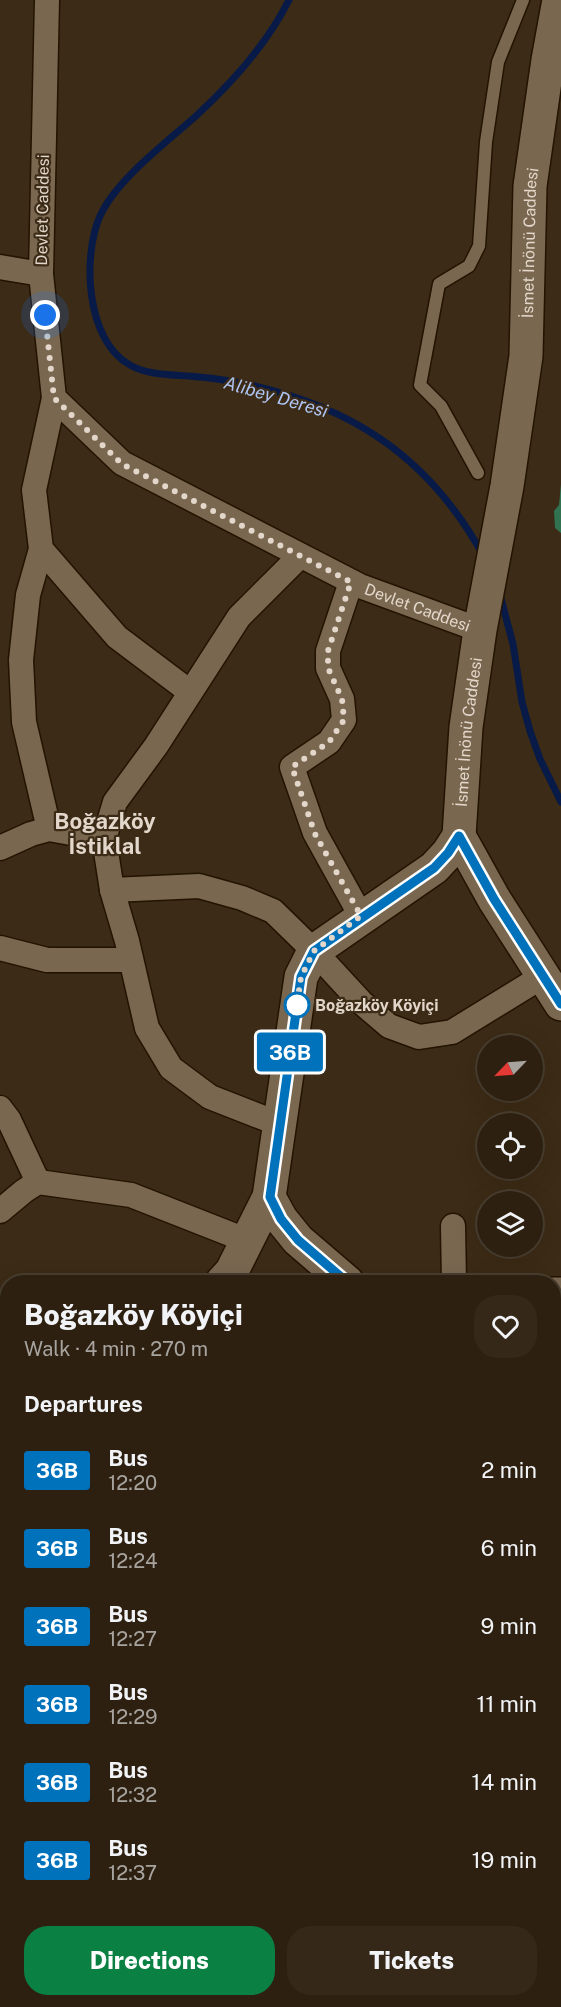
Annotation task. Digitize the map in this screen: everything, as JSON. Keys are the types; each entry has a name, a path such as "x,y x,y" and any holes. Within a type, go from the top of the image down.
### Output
{"street":[{"name":"Devlet Caddesi","path":"46,0 41,274 54,398 122,464 300,556 351,582 482,619"},
{"name":"İsmet İnönü Caddesi","path":"459,836 466,727 482,619 493,479 526,356 530,186 548,60 560,0"},
{"path":"0,267 41,274"},
{"path":"49,829 24,722 21,660 28,595 41,549 34,490 54,398"},
{"path":"41,549 117,637 190,692"},
{"path":"279,1124 210,1097 171,1068 147,1028 112,890 104,839 115,802 156,746 239,617 300,556"},
{"path":"351,582 328,651 328,668 342,699 344,720 329,742 292,767 315,834 361,916"},
{"path":"0,848 31,834 49,829 104,839"},
{"path":"228,1275 270,1197 301,977 314,951 361,916 434,868 459,836 477,871 561,1004"},
{"path":"434,868 451,864 463,865 477,871"},
{"path":"112,890 199,886 242,898 273,911 361,1002 389,1026 419,1037 452,1032 543,976"},
{"path":"0,948 47,960 131,960"},
{"path":"0,1108 9,1120 38,1182"},
{"path":"0,1211 38,1182 130,1195 248,1241 267,1234 298,1240"},
{"path":"270,1197 281,1219 298,1240 339,1275"},
{"path":"453,1226 454,1275"}],"lane":[{"path":"493,479 441,406 420,385 439,284 469,266 479,246 486,142 498,62 523,0"}],"green space":[{"path":"561,484 561,533 555,528 554,511 559,505"}],"waterway":[{"name":"Alibey Deresi","path":"289,0 260,47 236,76 196,116 130,175 108,202 94,233 91,253 90,275 96,318 104,337 115,353 138,369 236,382 276,391 314,404 380,439 410,462 437,489 461,520 483,555"},
{"name":"Alibey Deresi","path":"500,595 513,644 522,702 530,731 540,759 561,802"}],"bus line":[{"name":"36B","path":"338,1275 298,1240 281,1219 270,1197 301,977 314,951 361,916 434,868 459,836 477,871 561,1004"}],"place":[{"name":"Boğazköy Köyiçi","path":"297,1005"}],"district":[{"name":"Boğazköy İstiklal","path":"105,834"}],"route":[{"path":"45,315 54,398 122,464 351,582 328,651 328,668 342,699 344,720 329,742 292,767 315,834 361,916 314,951 301,977 296,1011 297,1005"}]}
